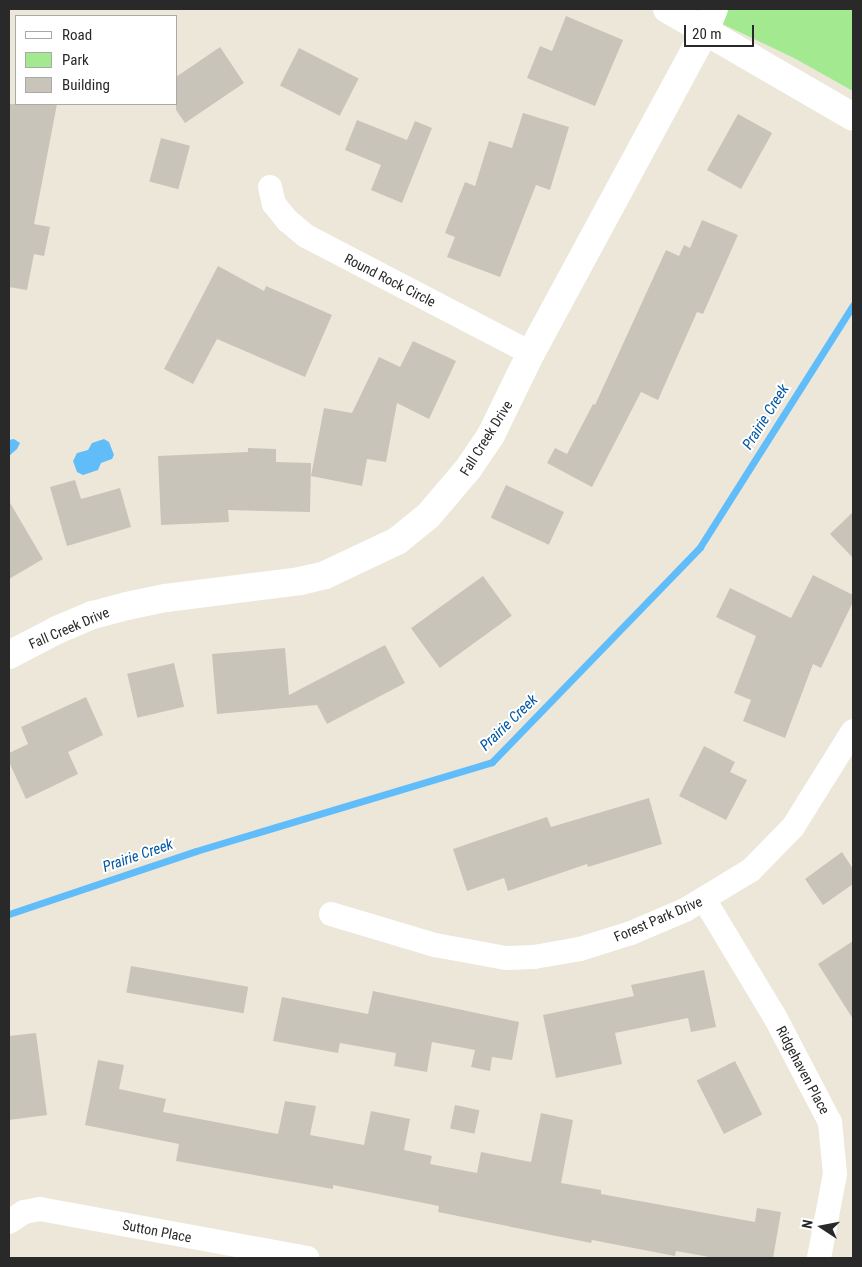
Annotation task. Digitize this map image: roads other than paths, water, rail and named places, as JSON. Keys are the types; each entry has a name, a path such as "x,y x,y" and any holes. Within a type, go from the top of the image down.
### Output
{"street":[{"path":"667,9 709,20 853,117"},
{"name":"Fall Creek Drive","path":"9,655 93,615 166,598 300,581 325,575 397,541 428,516 468,469 507,406 532,353 709,20"},
{"name":"Round Rock Circle","path":"270,186 274,204 288,221 306,236 532,353"},
{"name":"Forest Park Drive","path":"331,914 435,945 506,958 534,957 580,949 631,933 704,899 751,870 793,827 853,732"},
{"name":"Ridgehaven Place","path":"704,899 775,1017 830,1122 835,1174 819,1258"},
{"name":"Sutton Place","path":"9,1222 24,1212 40,1209 308,1258"}],"water":[{"path":"14,439 20,443 17,449 9,456 9,440"},
{"path":"104,439 109,442 114,455 112,459 101,463 98,470 83,475 77,472 73,461 77,453 88,450 92,443"}],"waterway":[{"name":"Prairie Creek","path":"9,914 196,851 492,762 700,547 853,305"}]}
